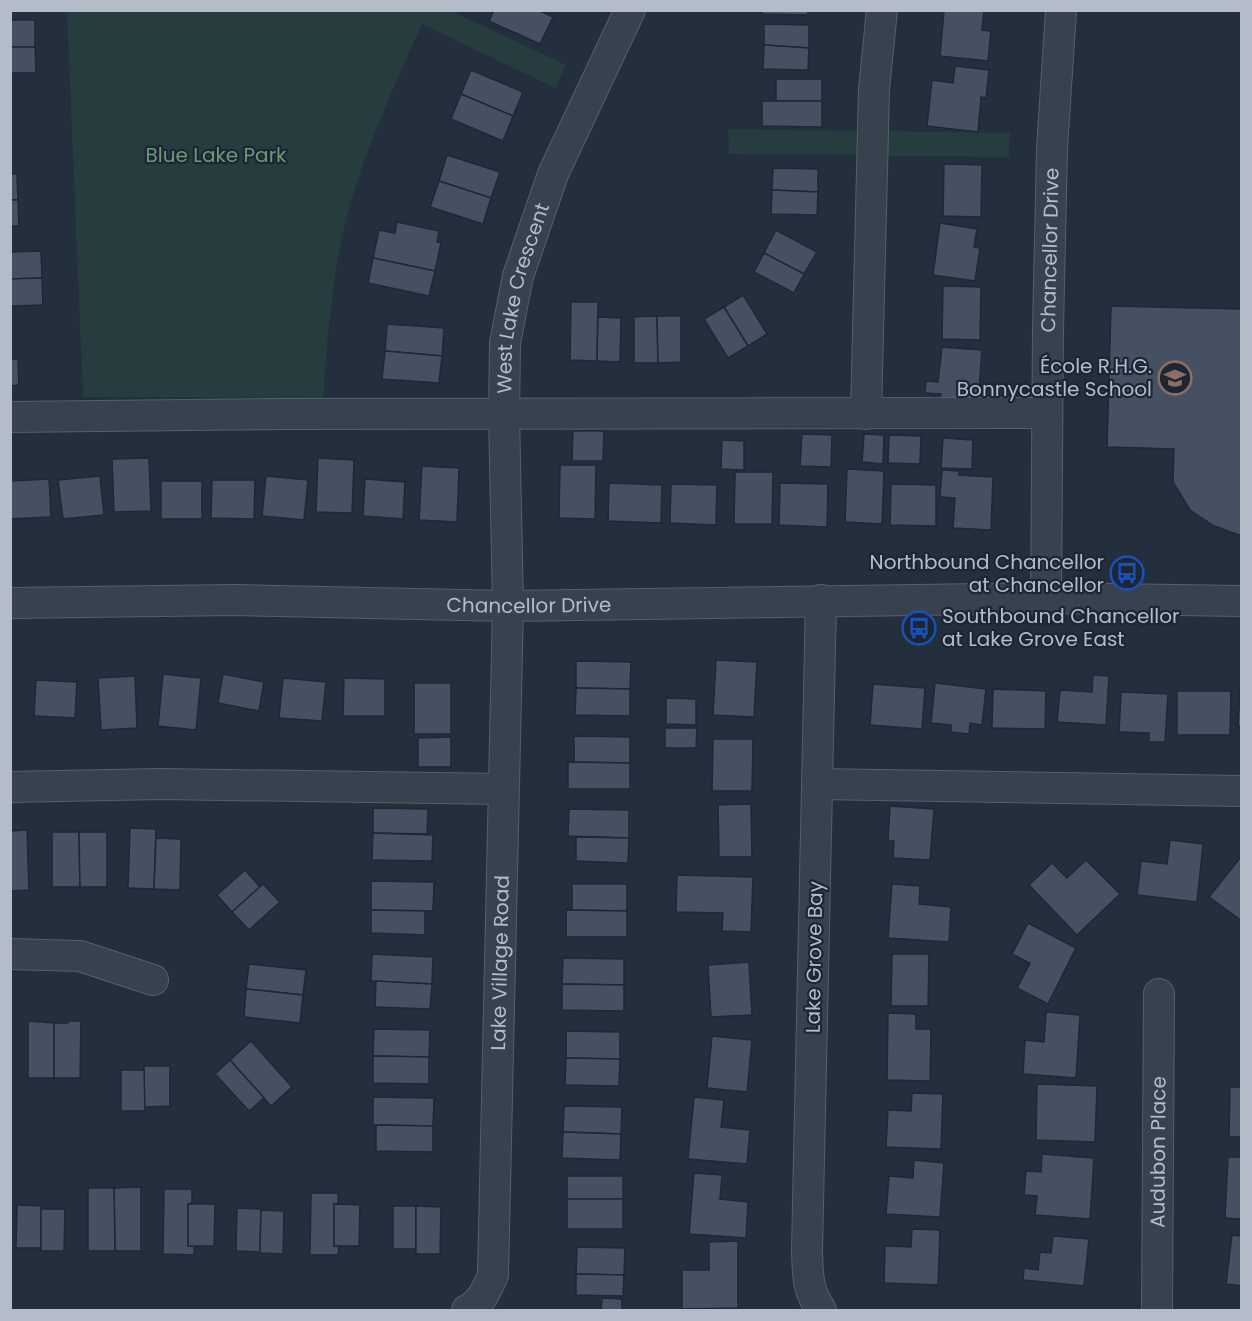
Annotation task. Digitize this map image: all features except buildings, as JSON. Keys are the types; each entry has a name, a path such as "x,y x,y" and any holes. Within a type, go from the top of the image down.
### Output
{"street":[{"name":"West Lake Crescent","path":"508,606 504,414 505,344 518,276 553,174 630,10"},
{"path":"866,414 874,89 882,10"},
{"name":"Chancellor Drive","path":"1046,598 1052,149 1061,10"},
{"path":"10,417 283,414 1047,413"},
{"name":"Chancellor Drive","path":"10,603 235,600 508,606 1046,598 1242,601"},
{"name":"Lake Grove Bay","path":"821,600 807,1251 808,1284 813,1299 821,1311"},
{"name":"Lake Village Road","path":"467,1311 483,1296 493,1275 508,606"},
{"path":"10,787 161,784 503,789"},
{"path":"818,784 1242,791"},
{"path":"10,954 80,956 153,980"},
{"name":"Audubon Place","path":"1157,1311 1160,994"}],"green space":[{"name":"Blue Lake Park","path":"67,11 451,11 566,65 555,88 422,24 373,137 349,208 338,255 323,398 83,397"},
{"path":"728,129 858,131 857,155 729,154"},
{"path":"887,131 1010,133 1009,157 887,156"}],"place":[{"name":"École R.H.G. Bonnycastle School","path":"1175,378"},
{"name":"Northbound Chancellor at Chancellor","path":"1127,573"},
{"name":"Southbound Chancellor at Lake Grove East","path":"919,628"}]}
